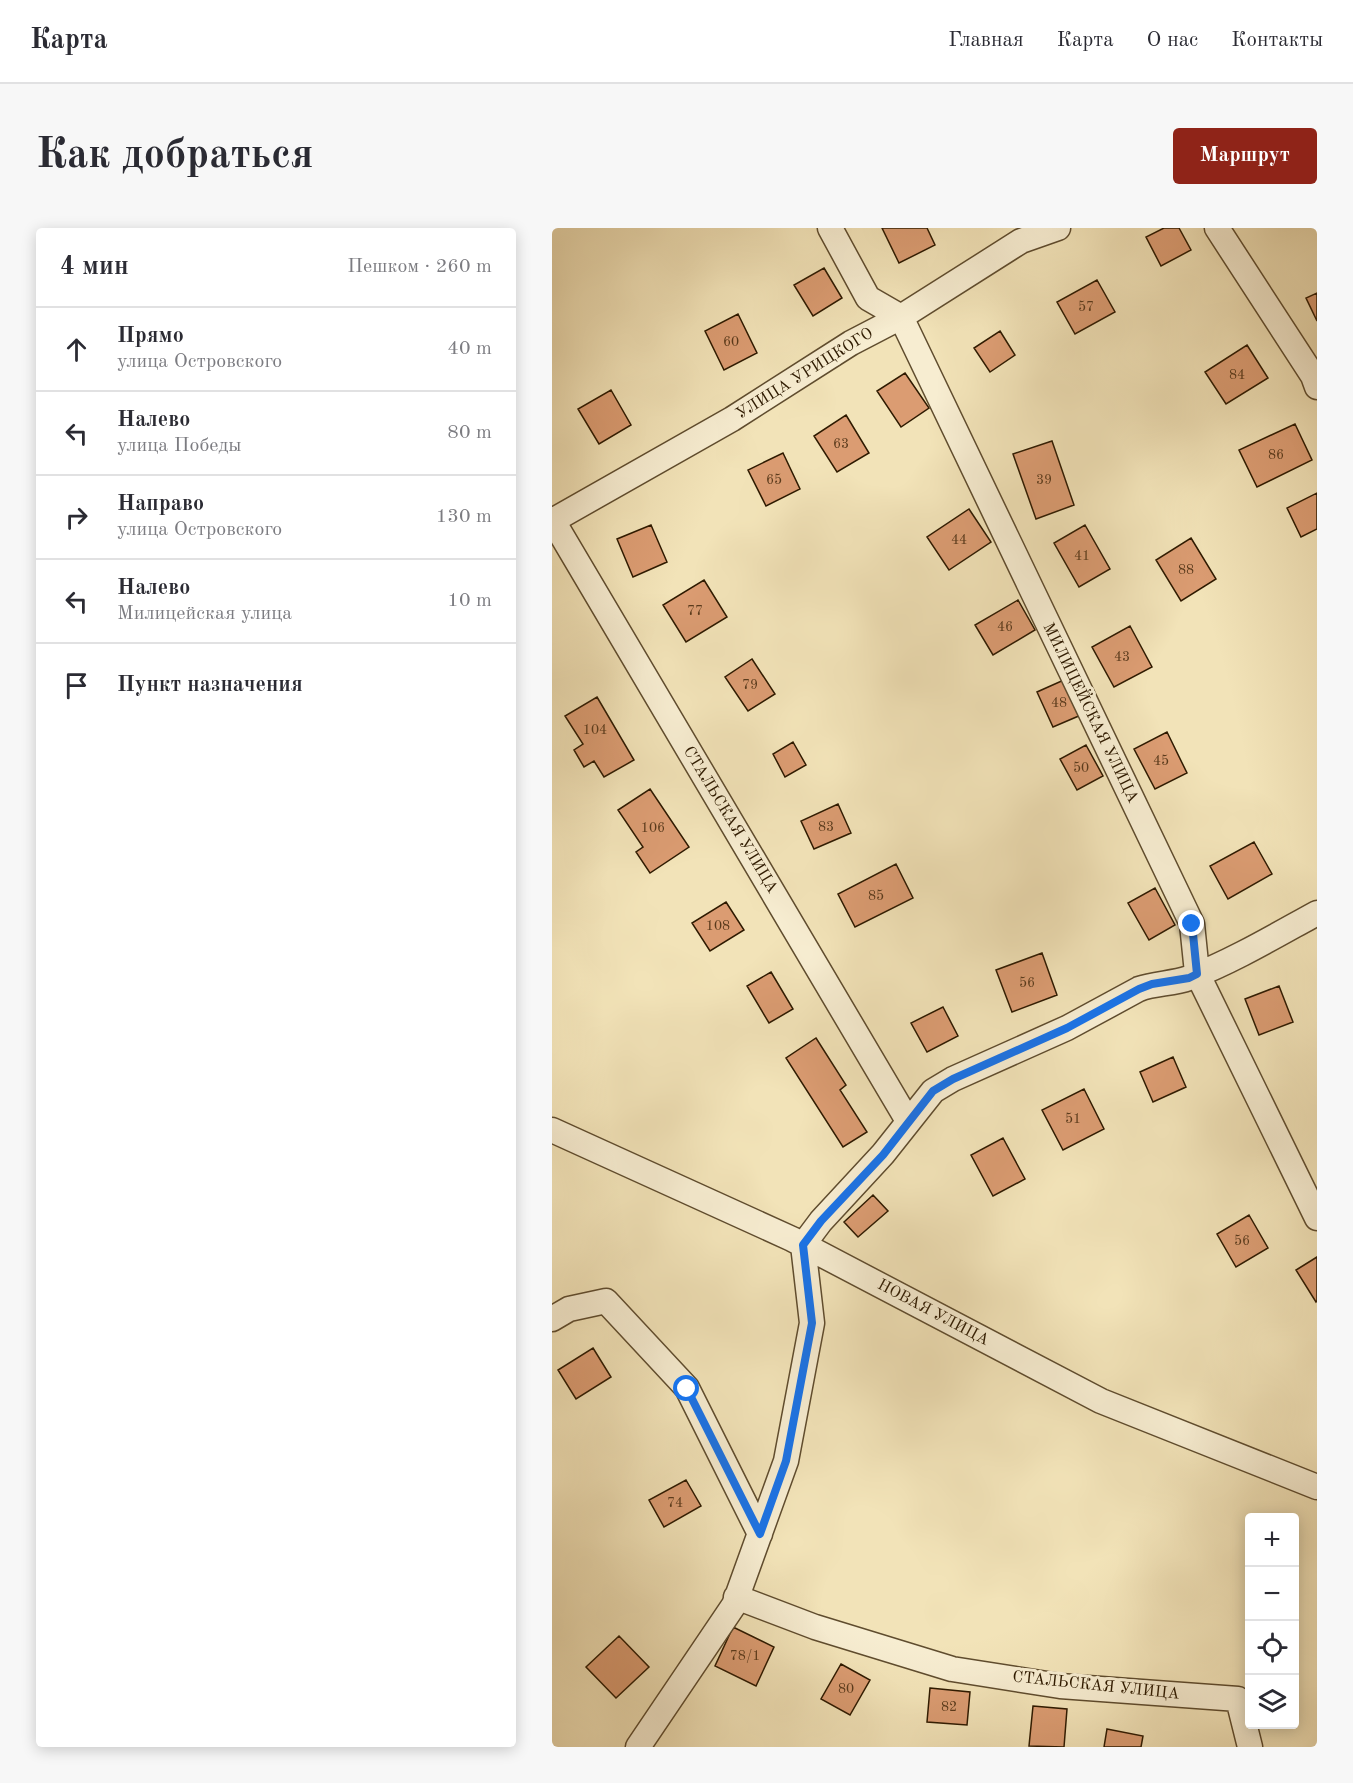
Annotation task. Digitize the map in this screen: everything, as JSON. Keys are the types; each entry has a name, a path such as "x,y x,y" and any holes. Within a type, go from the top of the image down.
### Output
{"street":[{"path":"830,228 868,298 901,317"},
{"name":"УЛИЦА УРИЦКОГО","path":"552,520 732,419 851,343 901,317 1021,241 1058,228"},
{"path":"1217,228 1313,376 1317,387"},
{"name":"МИЛИЦЕЙСКАЯ УЛИЦА","path":"901,317 1192,924 1197,974 1317,1218"},
{"name":"СТАЛЬСКАЯ УЛИЦА","path":"552,520 908,1121"},
{"path":"639,1747 734,1605 786,1461 812,1323 803,1245 828,1213 883,1155 933,1091 953,1079 1067,1028 1139,989 1152,984 1189,978 1209,970 1317,913"},
{"name":"НОВАЯ УЛИЦА","path":"552,1130 803,1245 1101,1401 1317,1487"},
{"path":"552,1319 569,1309 606,1301 687,1389 760,1534"},
{"name":"СТАЛЬСКАЯ УЛИЦА","path":"736,1597 815,1627 952,1669 1060,1686 1238,1699 1250,1747"}],"building":[{"path":"882,228 927,228 935,245 899,263"},
{"path":"1164,228 1179,228 1191,250 1161,266 1146,237"},
{"path":"824,268 842,298 813,316 794,285"},
{"path":"1097,280 1115,312 1075,334 1057,302"},
{"path":"1317,293 1317,321 1306,298"},
{"path":"738,314 757,353 724,370 705,331"},
{"path":"1000,331 1015,355 990,372 974,348"},
{"path":"1247,345 1268,378 1226,404 1205,372"},
{"path":"905,373 929,408 901,427 877,391"},
{"path":"611,390 631,425 599,444 578,409"},
{"path":"846,415 869,453 837,472 814,436"},
{"path":"1295,424 1312,460 1257,487 1239,450"},
{"path":"1052,441 1074,505 1036,519 1013,454"},
{"path":"783,453 800,489 766,506 748,470"},
{"path":"1317,493 1317,529 1301,537 1287,508"},
{"path":"969,509 991,542 949,570 927,537"},
{"path":"651,525 667,562 633,577 617,539"},
{"path":"1085,525 1110,569 1079,587 1054,543"},
{"path":"1191,538 1216,579 1181,601 1156,560"},
{"path":"704,580 727,617 686,642 663,605"},
{"path":"1018,600 1035,630 993,655 975,625"},
{"path":"1130,626 1152,667 1114,687 1092,647"},
{"path":"752,659 775,694 748,711 725,677"},
{"path":"1066,679 1081,715 1053,727 1037,692"},
{"path":"597,697 634,760 604,777 594,761 584,767 574,750 583,744 565,716"},
{"path":"1167,732 1187,773 1155,789 1134,749"},
{"path":"793,742 806,765 785,777 773,754"},
{"path":"1086,745 1103,776 1077,790 1060,759"},
{"path":"650,789 689,847 650,873 636,852 643,847 618,810"},
{"path":"838,804 851,833 814,849 801,821"},
{"path":"1254,842 1272,874 1228,899 1210,866"},
{"path":"896,864 913,898 855,927 838,894"},
{"path":"1155,888 1175,925 1149,940 1128,903"},
{"path":"726,902 744,930 710,951 692,923"},
{"path":"1042,953 1057,995 1012,1012 996,970"},
{"path":"771,972 793,1009 769,1023 747,986"},
{"path":"1279,986 1293,1022 1259,1035 1245,999"},
{"path":"943,1007 958,1036 927,1052 911,1023"},
{"path":"816,1038 846,1085 840,1090 867,1132 843,1147 786,1058"},
{"path":"1173,1057 1186,1087 1153,1102 1140,1072"},
{"path":"1084,1089 1104,1129 1063,1150 1042,1110"},
{"path":"1003,1138 1025,1179 993,1196 971,1155"},
{"path":"873,1195 888,1211 858,1237 844,1222"},
{"path":"1249,1215 1268,1248 1236,1267 1217,1234"},
{"path":"1317,1257 1317,1301 1316,1302 1296,1270"},
{"path":"593,1348 611,1377 576,1399 558,1370"},
{"path":"686,1480 701,1506 664,1527 649,1500"},
{"path":"733,1627 774,1647 756,1686 715,1666"},
{"path":"619,1636 649,1667 616,1698 586,1667"},
{"path":"841,1664 870,1680 850,1715 821,1699"},
{"path":"930,1688 970,1692 967,1725 927,1722"},
{"path":"1033,1706 1067,1709 1064,1747 1029,1746"},
{"path":"1107,1729 1143,1736 1141,1747 1104,1747"}],"route":[{"path":"687,1389 760,1534 786,1461 812,1323 803,1245 821,1221 883,1155 933,1091 953,1079 1067,1028 1139,989 1152,984 1189,978 1197,974 1192,924"}]}
